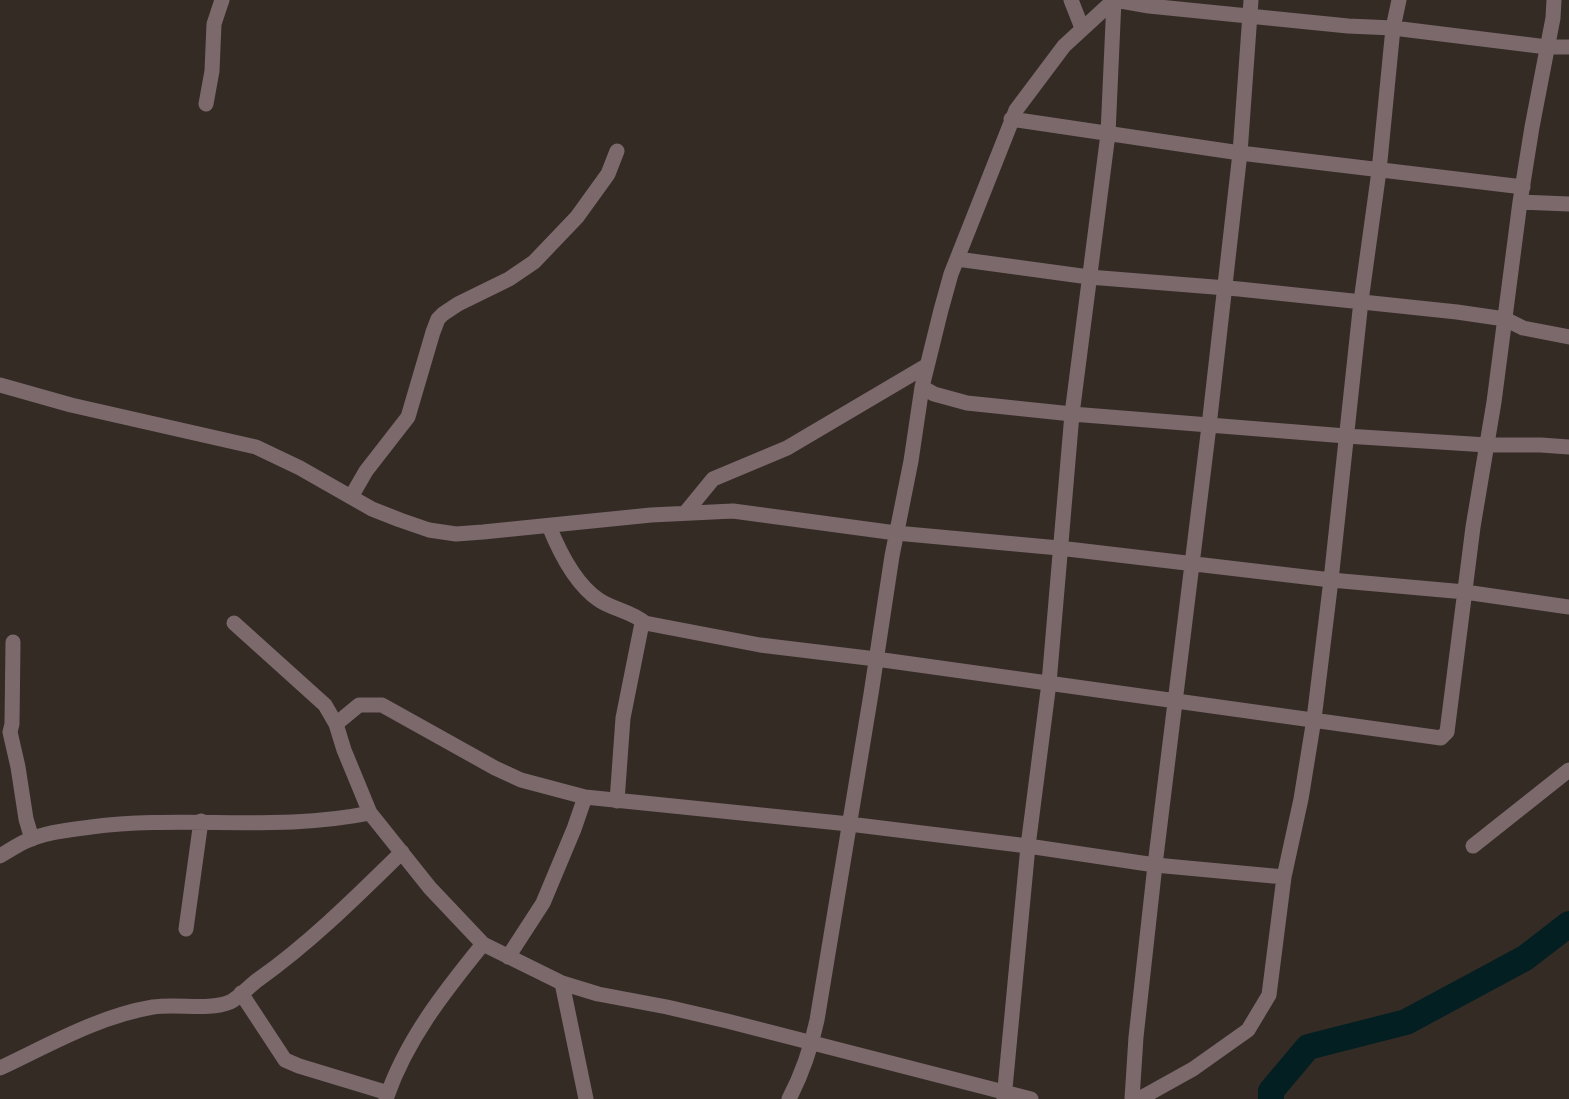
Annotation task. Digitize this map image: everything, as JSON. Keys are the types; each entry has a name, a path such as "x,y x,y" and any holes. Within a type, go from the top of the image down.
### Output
{"street":[{"path":"206,104 212,71 214,24 222,0"},
{"path":"1071,0 1082,28"},
{"path":"789,1099 812,1043 896,534 911,461 926,366 941,310 957,259 1016,110 1064,46 1114,0 1108,134 1072,414 1049,683 1028,846 1004,1095"},
{"path":"1115,0 1149,6 1250,7 1348,26 1394,28 1547,47 1569,47"},
{"path":"1138,1099 1193,1069 1248,1030 1269,995 1284,877 1301,799 1314,719 1360,302 1379,171 1399,0"},
{"path":"549,526 568,563 585,589 599,601 632,613 645,623 760,645 876,659 1442,738 1447,732 1522,194 1553,18 1554,0"},
{"path":"1132,1099 1136,1037 1155,865 1240,153 1250,7"},
{"path":"1011,119 1379,171 1522,194 1569,204"},
{"path":"351,497 366,471 408,417 438,320 458,304 509,279 534,262 577,217 608,174 617,151"},
{"path":"957,259 1089,277 1223,288 1505,319 1523,328 1569,337"},
{"path":"686,512 713,479 787,448 926,366"},
{"path":"0,385 71,405 256,447 274,454 372,509 429,530 456,534 686,512 733,511 896,534 1059,548 1331,580 1466,592 1569,607"},
{"path":"922,387 934,394 967,403 1072,414 1346,436 1487,445 1569,447"},
{"path":"234,623 326,705 336,724 344,750 370,813 430,888 483,944 561,983 598,994 677,1009 1004,1095 1031,1099"},
{"path":"617,801 626,698 641,628 645,623"},
{"path":"13,642 10,732 26,819 33,839"},
{"path":"336,724 359,705 382,705 521,780 585,797 849,824 1028,846 1155,865 1284,877"},
{"path":"1473,846 1569,770"},
{"path":"508,957 543,903 585,797"},
{"path":"0,856 24,842 55,832 99,826 140,822 252,823 336,820 370,813"},
{"path":"186,929 201,821"},
{"path":"0,1068 89,1026 126,1014 152,1007 181,1005 208,1007 230,1001 290,957 402,852"},
{"path":"241,993 285,1060 387,1096 407,1048 445,992 483,944"},
{"path":"561,983 586,1099"}],"waterway":[{"path":"1271,1099 1271,1091 1308,1047 1406,1022 1525,958 1569,924"}]}
